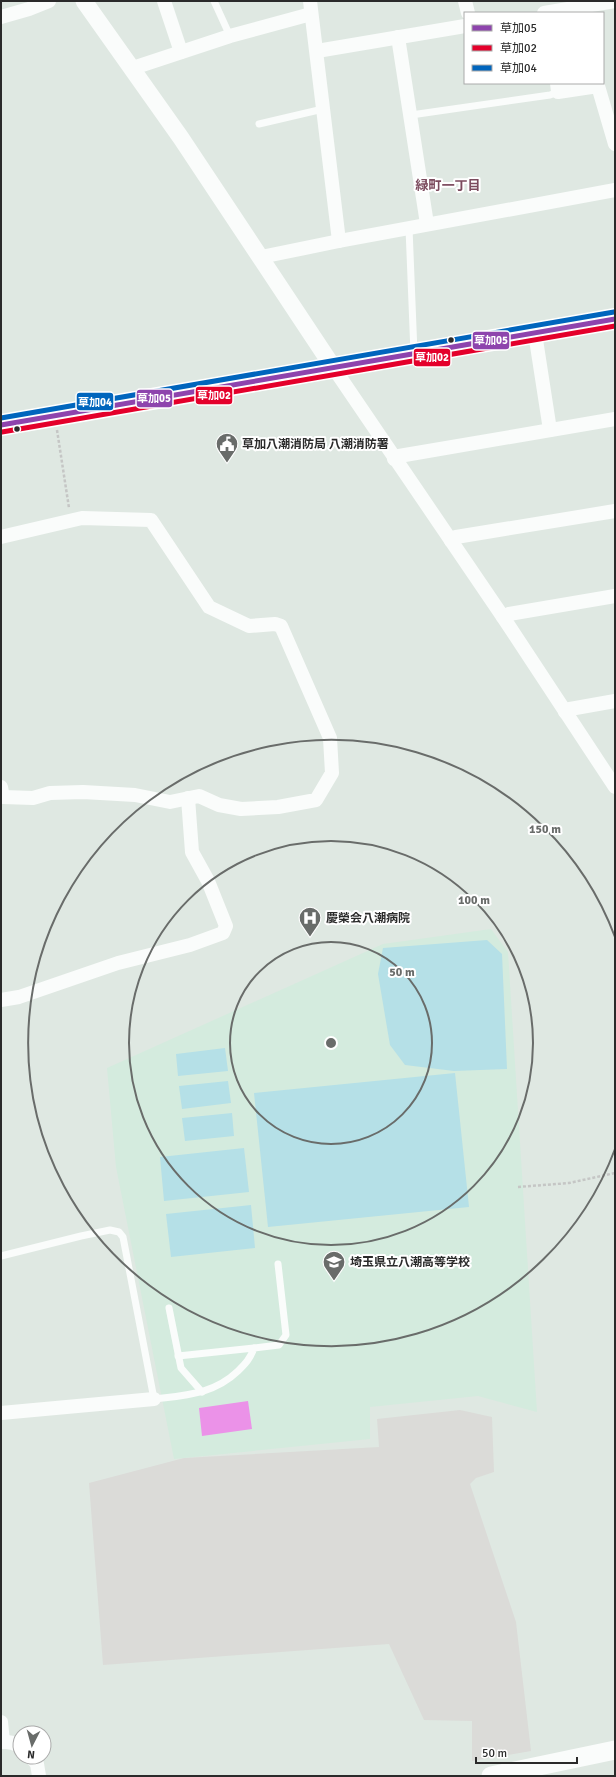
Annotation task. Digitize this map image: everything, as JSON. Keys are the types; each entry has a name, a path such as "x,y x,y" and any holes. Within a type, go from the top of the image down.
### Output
{"main road":[{"path":"491,1776 538,1771 615,1750"}],"street":[{"path":"1,17 29,10 49,1"},
{"path":"84,1 133,68 261,257 394,459 503,617 615,787"},
{"path":"164,1 181,52"},
{"path":"465,1 468,12"},
{"path":"551,12 576,4 615,1"},
{"path":"133,68 311,7 340,240"},
{"path":"317,52 464,26"},
{"path":"398,37 427,224"},
{"path":"558,87 598,86 615,144"},
{"path":"261,257 340,240 615,190"},
{"path":"1,425 615,319"},
{"path":"535,333 550,430"},
{"path":"394,459 399,456 615,420"},
{"path":"451,541 456,537 615,511"},
{"path":"1,537 74,519 152,520 209,607 249,626 276,624 281,626 330,738 332,773 316,800 278,807 241,809 219,805 199,796 170,802 135,795 83,792 50,793 33,798 3,797 1,787"},
{"path":"503,617 509,614 615,596"},
{"path":"566,712 570,709 615,701"},
{"path":"1,1000 20,998 118,963 190,945 222,933 226,926 211,889 192,852 188,798"},
{"path":"1,1413 154,1399"},
{"path":"1,1722 2,1741 12,1744"},
{"path":"37,1765 39,1776"}],"lane":[{"path":"214,1 230,36"},
{"path":"411,115 550,95 558,87"},
{"path":"259,124 323,109"},
{"path":"409,228 414,353"},
{"path":"1,1256 110,1230 119,1232 123,1237 154,1399 202,1392 228,1381 250,1360 254,1348"},
{"path":"178,1356 279,1345 286,1335 278,1264"},
{"path":"169,1308 180,1368 202,1392"}],"path":[{"path":"54,416 69,508 74,519"},
{"path":"518,1187 569,1182 615,1173"}],"shaded area":[{"name":"埼玉県立八潮高等学校","path":"491,929 508,952 537,1412 478,1396 370,1407 370,1439 174,1459 116,1167 107,1068 383,944"},
{"path":"487,940 502,954 507,1069 454,1071 405,1065 390,1045 378,974 383,948"},
{"path":"225,1048 228,1071 178,1076 176,1054"},
{"path":"455,1073 469,1207 268,1227 254,1093"},
{"path":"228,1081 231,1103 182,1109 179,1086"},
{"path":"232,1113 234,1136 185,1141 182,1118"},
{"path":"244,1148 249,1192 164,1201 160,1157"},
{"path":"251,1205 255,1248 171,1257 166,1214"},
{"path":"248,1401 252,1429 202,1436 199,1408"},
{"path":"460,1410 492,1417 494,1472 476,1478 470,1484 516,1622 531,1751 472,1761 472,1721 424,1720 389,1644 103,1665 89,1483 184,1458 379,1447 377,1419"}],"transit line":[{"name":"草加04","path":"1,418 614,312"},
{"name":"草加05","path":"1,425 615,319"},
{"name":"草加02","path":"2,432 615,326"}],"place":[{"name":"草加八潮消防局 八潮消防署","path":"227,464"},
{"name":"慶榮会八潮病院","path":"310,938"},
{"name":"埼玉県立八潮高等学校","path":"334,1282"}],"district":[{"name":"緑町一丁目","path":"448,186"}]}
